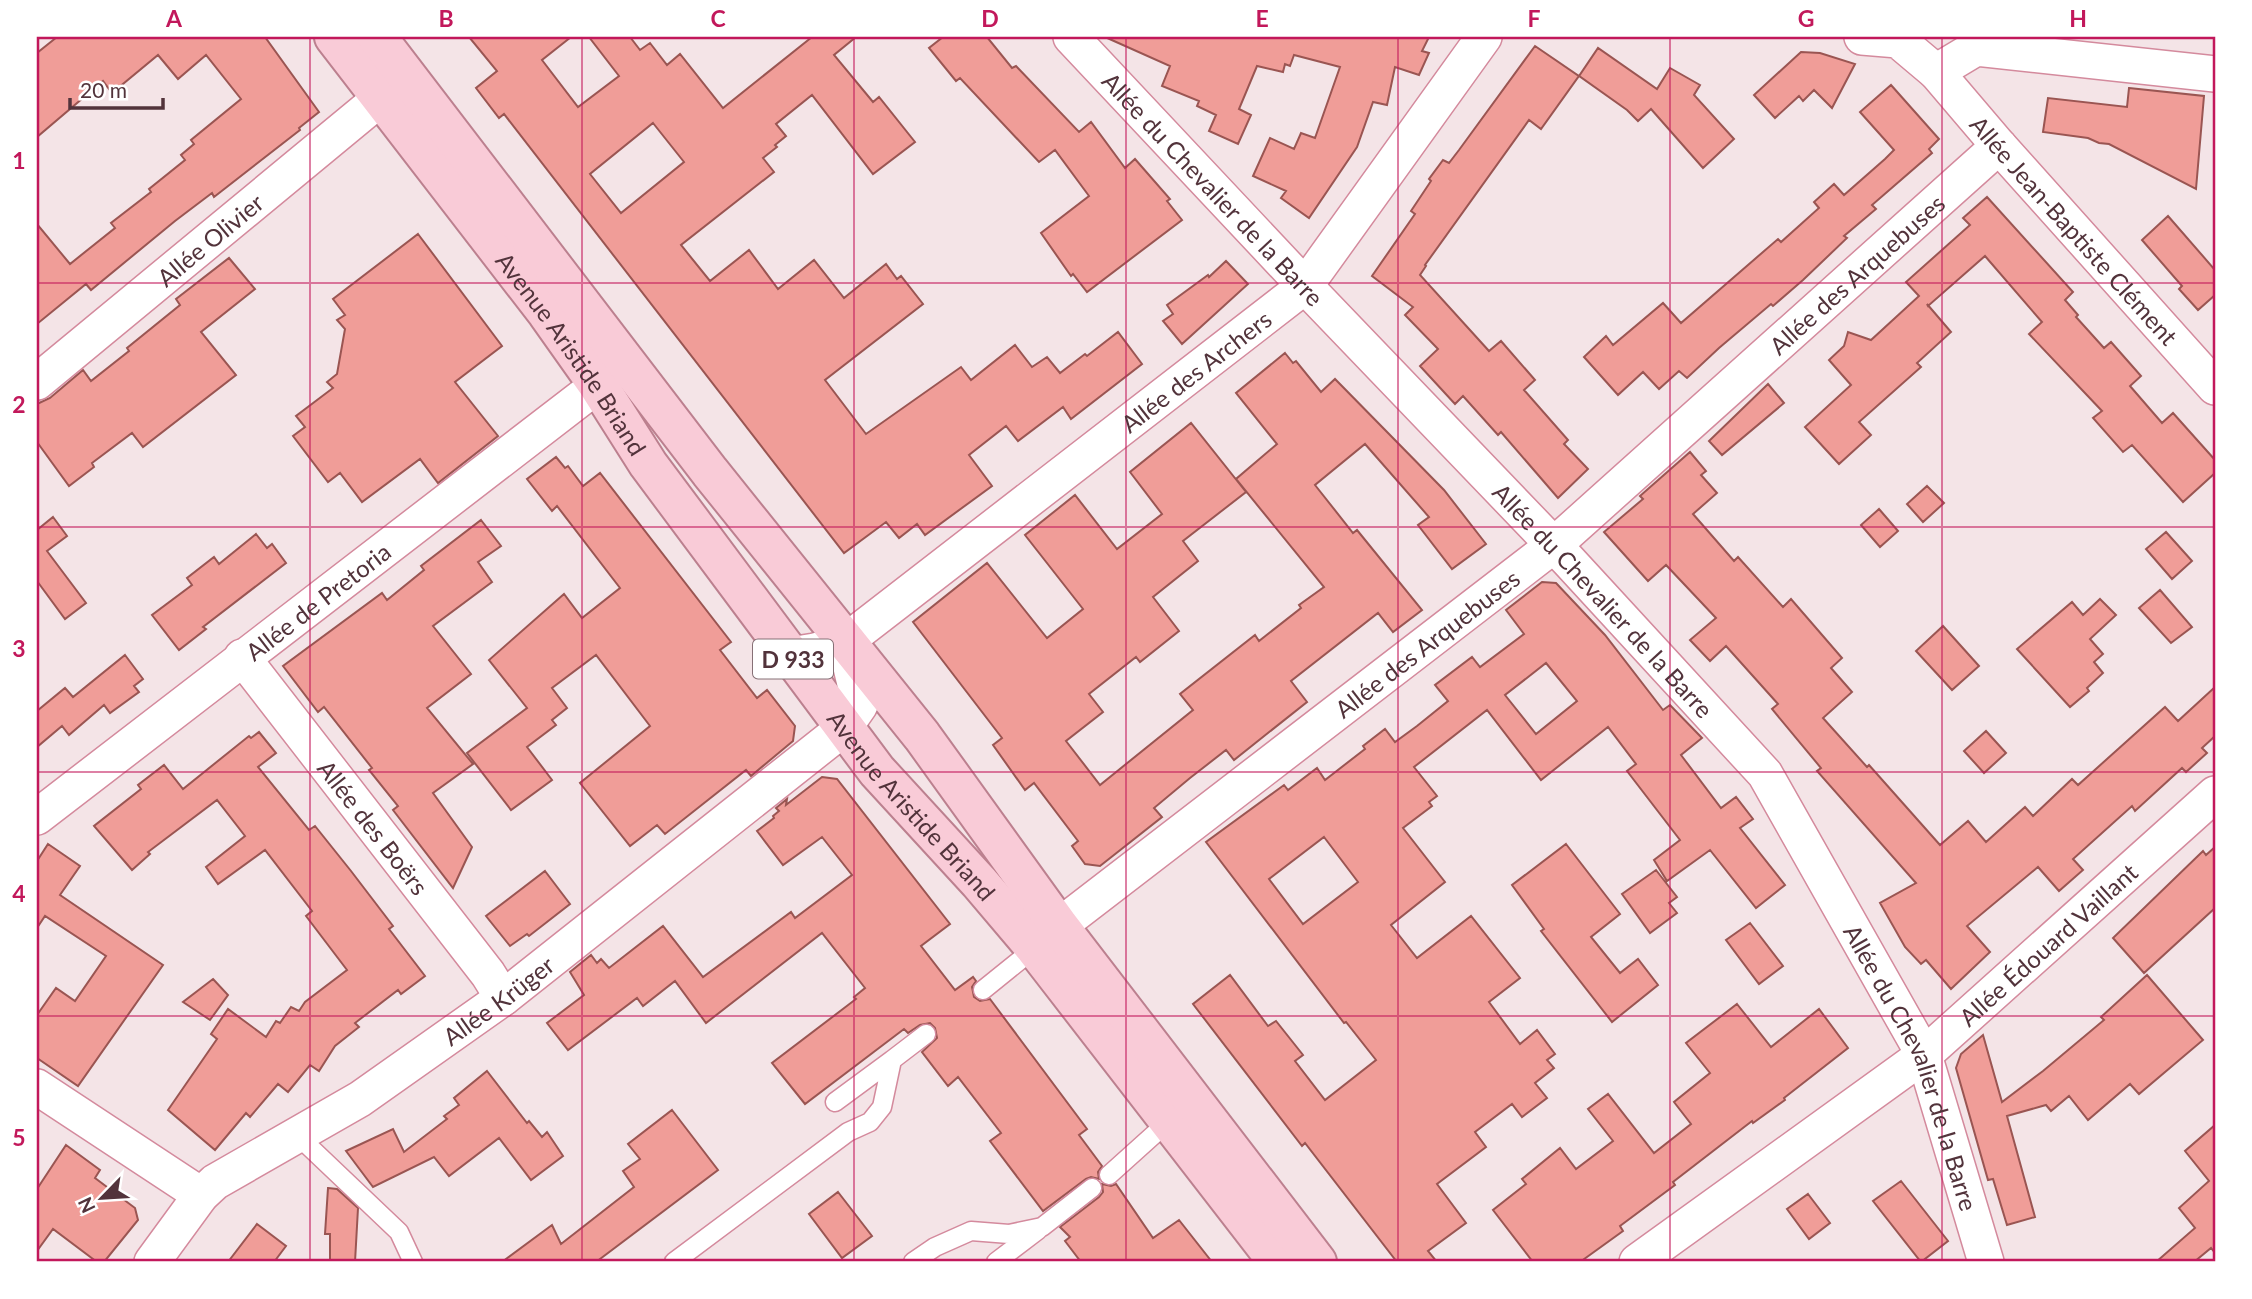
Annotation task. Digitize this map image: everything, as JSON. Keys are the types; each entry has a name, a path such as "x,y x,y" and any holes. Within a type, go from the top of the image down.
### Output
{"main road":[{"name":"Avenue Aristide Briand","path":"334,37 547,313 648,464 877,771 979,881 1047,937 1317,1262"},
{"name":"Avenue Aristide Briand","path":"377,37 710,472 922,736 1047,937 1169,1121 1278,1262"}],"street":[{"name":"Allée du Chevalier de la Barre","path":"1072,37 1305,286 1554,545 1765,774 1924,1055 1986,1262"},
{"name":"Allée des Archers","path":"845,642 1305,286 1484,37"},
{"name":"Allée Jean-Baptiste Clément","path":"1862,37 1898,40 1936,72 2215,387"},
{"path":"1936,72 1976,48 2215,74"},
{"name":"Allée Olivier","path":"37,382 382,97"},
{"name":"Allée des Arquebuses","path":"1047,937 1554,545 1999,146"},
{"name":"Allée de Pretoria","path":"37,817 598,386"},
{"path":"790,655 845,642 860,705 844,728"},
{"name":"Allée des Boërs","path":"242,657 488,974 503,998"},
{"name":"Allée Krüger","path":"152,1262 201,1195 215,1182 359,1099 503,998 844,728"},
{"name":"Allée Édouard Vaillant","path":"1637,1262 1924,1055 2215,794"},
{"path":"37,1087 201,1195"}],"lane":[{"path":"983,990 1047,937"},
{"path":"835,1102 926,1034"},
{"path":"674,1262 848,1132 870,1122 882,1107 892,1060"},
{"path":"1109,1175 1169,1121"},
{"path":"297,1135 399,1232 412,1262"},
{"path":"996,1262 1092,1188"},
{"path":"913,1262 935,1247 971,1231 1009,1234 1042,1227"}],"building":[{"path":"57,37 265,37 319,112 214,197 212,193 175,221 91,290 86,284 37,324 37,224 70,264 115,228 111,223 151,192 149,189 185,160 181,155 194,144 191,140 241,99 206,55 178,79 158,55 112,93 103,81 37,137 37,53"},
{"path":"469,37 571,37 542,60 578,107 619,76 589,37 630,37 640,50 650,43 667,65 680,54 723,108 812,37 856,37 834,55 873,102 879,97 915,142 873,174 812,95 776,124 786,136 763,158 774,172 681,245 710,281 749,250 778,289 814,260 844,298 886,264 897,279 901,276 923,304 825,380 866,434 961,367 971,380 1015,345 1032,367 1047,357 1060,373 1118,332 1142,364 1071,419 1063,407 1018,441 1006,426 969,455 992,486 925,535 917,524 899,538 886,522 844,553 504,114 499,118 476,88 497,71","holes":["653,123 684,162 621,213 590,174"]},
{"path":"943,37 987,37 1012,68 1016,66 1079,132 1091,122 1125,168 1135,159 1170,199 1167,201 1182,220 1087,292 1073,274 1071,276 1041,233 1089,196 1055,150 1039,162 960,78 956,81 929,48"},
{"path":"1105,37 1429,37 1422,51 1429,53 1419,75 1395,67 1387,105 1373,102 1357,147 1309,218 1281,198 1286,191 1253,176 1270,138 1294,149 1301,133 1315,138 1340,67 1294,55 1290,66 1285,64 1283,72 1257,66 1239,109 1251,115 1238,144 1209,131 1216,115 1197,106 1199,101 1162,86 1170,66"},
{"path":"1535,46 1579,76 1541,129 1529,120 1420,275 1489,351 1501,341 1535,380 1524,390 1568,440 1564,444 1588,469 1558,498 1501,432 1498,435 1463,396 1455,404 1420,366 1438,349 1405,315 1413,307 1372,276 1415,214 1411,211 1431,181 1429,179 1443,160 1449,163"},
{"path":"1598,48 1657,89 1670,68 1700,85 1694,95 1734,139 1703,168 1651,109 1638,121 1579,76"},
{"path":"1801,52 1820,53 1855,64 1832,108 1814,90 1803,101 1799,96 1775,118 1754,95"},
{"path":"1891,85 1939,139 1929,149 1932,153 1872,205 1876,209 1844,236 1847,238 1803,280 1773,306 1771,304 1687,378 1679,371 1659,389 1643,372 1618,395 1584,357 1606,336 1613,345 1663,303 1681,323 1778,239 1781,242 1819,208 1814,202 1834,184 1844,195 1885,159 1894,150 1860,112"},
{"path":"2129,88 2204,96 2196,189 2109,144 2088,138 2043,132 2048,98 2127,107"},
{"path":"1987,197 2073,292 2065,300 2078,315 2076,317 2104,348 2111,342 2141,376 2130,386 2162,423 2173,413 2215,460 2215,473 2183,502 2132,445 2123,452 2093,418 2102,411 2029,334 2042,322 1985,256 1928,306 1951,332 1917,363 1921,367 1859,422 1871,435 1839,464 1805,427 1851,385 1829,360 1844,346 1848,332 1871,340 1919,296 1906,282 1970,225 1963,218"},
{"path":"2168,216 2215,270 2215,295 2198,310 2179,289 2182,286 2142,240"},
{"path":"418,234 502,346 455,382 498,436 438,483 420,459 362,502 340,473 328,482 293,436 305,427 296,416 333,388 327,382 337,374 345,329 337,320 345,315 333,299"},
{"path":"229,258 255,289 201,332 236,375 143,447 132,433 92,463 94,467 69,486 37,442 37,404 50,398 83,370 91,381 180,305 176,299"},
{"path":"1226,261 1248,284 1182,344 1163,321 1173,314 1167,305 1208,275 1209,277"},
{"path":"1285,353 1293,363 1296,361 1321,392 1335,379 1444,490 1486,544 1452,569 1418,525 1429,517 1365,444 1315,485 1353,533 1357,530 1422,610 1393,632 1378,613 1291,681 1307,702 1234,760 1226,750 1190,778 1154,808 1162,817 1100,866 1085,864 1072,846 1078,841 1034,783 1025,790 993,745 1002,738 913,622 987,563 1047,638 1083,609 1025,535 1075,495 1117,549 1162,514 1130,472 1191,423 1246,492 1183,541 1198,561 1153,597 1179,631 1140,662 1136,657 1089,694 1103,712 1066,741 1100,785 1193,710 1180,694 1255,635 1259,641 1301,608 1299,605 1324,587 1236,479 1277,444 1236,393"},
{"path":"1768,384 1784,403 1722,455 1709,441"},
{"path":"1690,452 1706,471 1701,475 1717,493 1693,514 1734,561 1738,557 1783,607 1791,599 1842,658 1831,668 1852,692 1823,718 1940,845 1968,821 1986,842 2025,807 2033,816 2072,779 2078,785 2165,707 2178,721 2215,687 2215,736 2202,748 2207,753 2186,772 2182,768 2135,811 2132,806 2073,859 2083,870 2059,891 2038,867 1967,926 1990,952 1951,989 1926,960 1921,964 1905,947 1880,903 1916,883 1817,771 1821,768 1772,709 1778,704 1726,646 1710,661 1690,640 1716,618 1666,565 1648,581 1604,532 1643,499 1640,496"},
{"path":"556,457 565,468 568,466 583,486 600,473 731,642 720,650 757,698 767,690 795,726 793,741 751,776 746,770 665,834 657,825 630,846 580,783 650,726 596,655 552,688 567,708 552,720 556,725 527,747 552,780 511,810 467,753 527,708 489,660 564,594 582,618 620,588 557,506 552,511 527,479"},
{"path":"1927,486 1944,503 1923,522 1907,504"},
{"path":"1879,509 1898,531 1880,547 1861,525"},
{"path":"53,517 67,536 47,551 86,603 65,619 37,581 37,530"},
{"path":"481,520 501,546 478,562 492,582 433,626 471,674 427,708 473,764 433,793 472,847 453,888 393,810 398,806 369,770 372,768 324,707 318,712 283,666 382,593 387,600 424,570 421,566"},
{"path":"2166,532 2192,561 2172,579 2146,549"},
{"path":"256,534 267,548 272,544 286,563 203,627 206,629 179,650 152,615 192,585 187,578 214,557 219,564"},
{"path":"1542,582 1556,583 1605,635 1663,710 1670,705 1702,738 1681,755 1721,808 1736,797 1753,819 1740,828 1785,885 1756,908 1710,850 1667,881 1654,860 1680,840 1627,771 1636,764 1608,727 1541,780 1487,710 1414,767 1437,796 1429,802 1432,806 1403,828 1445,882 1391,925 1417,958 1471,916 1520,978 1489,1002 1520,1044 1537,1030 1555,1054 1547,1060 1554,1068 1535,1083 1547,1098 1522,1117 1512,1104 1475,1132 1486,1147 1437,1184 1466,1223 1428,1251 1437,1262 1397,1262 1305,1143 1302,1146 1193,1004 1230,975 1268,1026 1276,1021 1303,1055 1295,1061 1325,1100 1376,1060 1346,1022 1344,1023 1206,842 1284,785 1288,790 1317,768 1325,780 1365,749 1363,746 1385,729 1395,742 1417,726 1448,701 1435,685 1472,657 1480,667 1524,634 1506,610","holes":["1546,663 1577,701 1536,734 1505,695","1324,837 1358,882 1303,924 1269,879"]},
{"path":"2160,590 2192,627 2171,643 2139,608"},
{"path":"2100,599 2116,615 2090,639 2103,654 2094,662 2103,673 2087,688 2089,691 2070,707 2017,649 2072,602 2083,615"},
{"path":"1943,626 1979,666 1952,690 1916,651"},
{"path":"125,655 143,679 134,686 139,692 110,713 104,705 69,735 62,726 37,747 37,711 65,688 73,697"},
{"path":"1986,731 2006,753 1984,773 1964,751"},
{"path":"259,732 276,753 258,767 309,830 315,826 351,871 393,926 389,929 425,976 401,994 398,990 355,1023 359,1027 335,1046 319,1071 310,1065 288,1092 278,1084 250,1117 246,1113 215,1150 168,1110 217,1039 211,1034 228,1009 266,1037 276,1021 280,1023 291,1007 299,1011 305,1002 347,970 306,916 312,911 265,850 218,884 206,867 245,836 217,800 148,852 150,854 132,870 94,826 141,789 138,785 164,765 183,789 249,736 251,738"},
{"path":"822,777 837,779 950,924 921,946 955,990 973,977 976,981 972,987 974,997 980,1001 990,999 1087,1129 1079,1135 1102,1166 1098,1172 1099,1179 1086,1179 1043,1211 990,1141 1001,1133 958,1077 948,1086 922,1052 937,1038 935,1028 930,1023 920,1025 908,1033 904,1029 805,1104 772,1063 856,999 854,997 865,988 822,933 706,1023 675,981 643,1006 637,998 568,1050 547,1023 584,995 570,972 591,955 597,963 601,959 609,968 663,926 703,977 791,912 795,918 852,875 822,837 783,865 757,831 774,818 779,811 776,808 787,799 786,805"},
{"path":"48,844 80,866 60,895 163,965 78,1086 37,1058 37,1015 56,988 75,1001 106,956 45,916 37,928 37,861"},
{"path":"1566,844 1620,914 1591,937 1620,973 1638,959 1658,985 1612,1022 1541,931 1544,929 1512,885"},
{"path":"2215,847 2215,908 2144,973 2113,938 2203,851 2206,855"},
{"path":"1656,870 1677,897 1669,903 1677,913 1650,933 1622,894"},
{"path":"545,871 570,904 529,936 527,934 510,946 486,916"},
{"path":"1750,923 1783,966 1759,984 1726,940"},
{"path":"2147,975 2203,1040 2139,1094 2130,1084 2088,1120 2069,1096 2051,1111 2046,1105 2007,1116 2035,1217 2007,1225 1993,1179 1988,1180 1956,1068 1961,1054 1983,1035 2002,1102 2104,1020 2101,1017"},
{"path":"213,979 228,995 210,1020 183,1002"},
{"path":"1737,1004 1771,1047 1819,1009 1848,1048 1784,1098 1785,1100 1753,1123 1752,1121 1673,1182 1675,1185 1620,1226 1623,1231 1580,1262 1533,1262 1493,1210 1526,1184 1522,1179 1560,1148 1576,1169 1613,1141 1588,1109 1608,1094 1654,1153 1691,1124 1674,1102 1710,1073 1686,1043"},
{"path":"487,1071 527,1123 529,1121 542,1137 547,1132 563,1156 531,1180 499,1138 449,1176 434,1157 373,1187 346,1151 393,1129 404,1152 447,1119 444,1116 459,1105 454,1098"},
{"path":"672,1110 718,1170 596,1262 502,1262 552,1225 561,1244 634,1187 623,1171 640,1159 628,1144"},
{"path":"2215,1125 2215,1253 2211,1248 2194,1262 2156,1262 2195,1228 2179,1208 2209,1181 2185,1151"},
{"path":"66,1145 100,1170 95,1178 135,1208 138,1220 104,1262 97,1262 53,1229 37,1251 37,1189"},
{"path":"1901,1181 1948,1241 1921,1262 1873,1201"},
{"path":"1102,1184 1116,1184 1153,1238 1179,1220 1212,1262 1081,1262 1065,1241 1070,1237 1060,1227 1099,1197 1103,1192"},
{"path":"328,1188 337,1189 358,1208 355,1262 330,1262 330,1234 325,1234"},
{"path":"838,1192 872,1236 842,1258 809,1214"},
{"path":"1808,1194 1830,1223 1809,1239 1787,1209"},
{"path":"257,1224 286,1246 274,1262 228,1262"}]}
